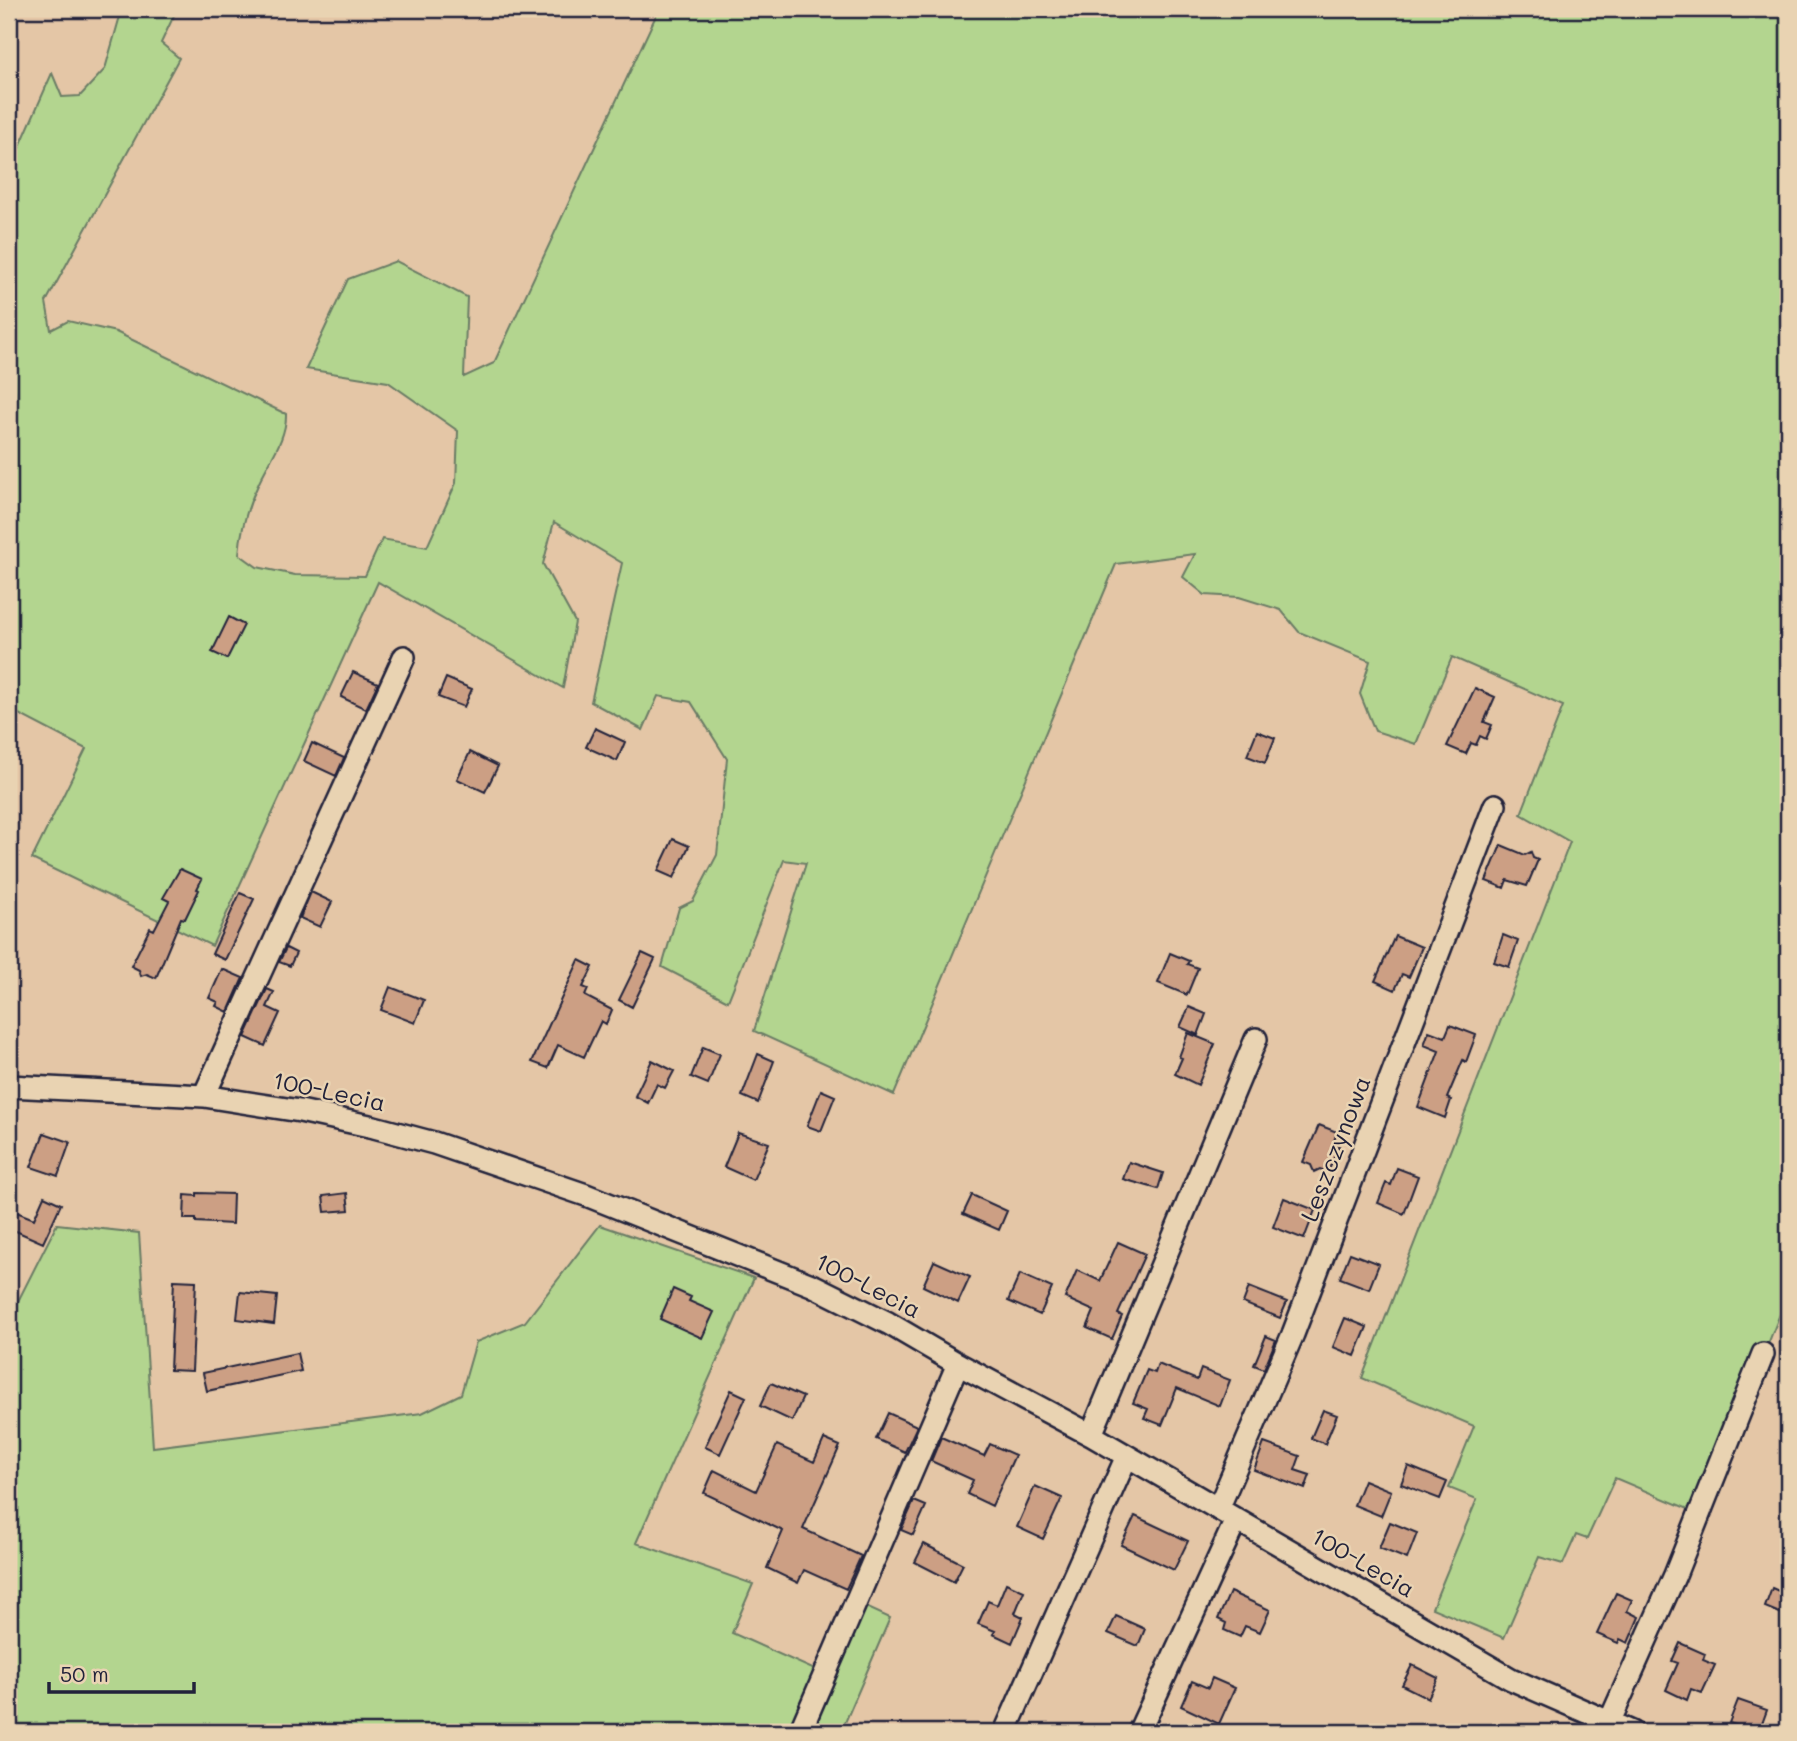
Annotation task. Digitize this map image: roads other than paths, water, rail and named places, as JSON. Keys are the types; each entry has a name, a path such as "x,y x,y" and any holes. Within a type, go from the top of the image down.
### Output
{"street":[{"path":"204,1096 404,657"},
{"name":"Leszczynowa","path":"1139,1732 1227,1515 1293,1334 1495,805"},
{"path":"1091,1435 1256,1039"},
{"name":"100-Lecia","path":"9,1086 204,1096 288,1109 434,1143 573,1190 814,1286 888,1323 1091,1435 1511,1679 1632,1732"},
{"path":"1609,1723 1675,1575 1763,1354"},
{"path":"800,1732 958,1364"},
{"path":"1005,1732 1127,1456"}]}
